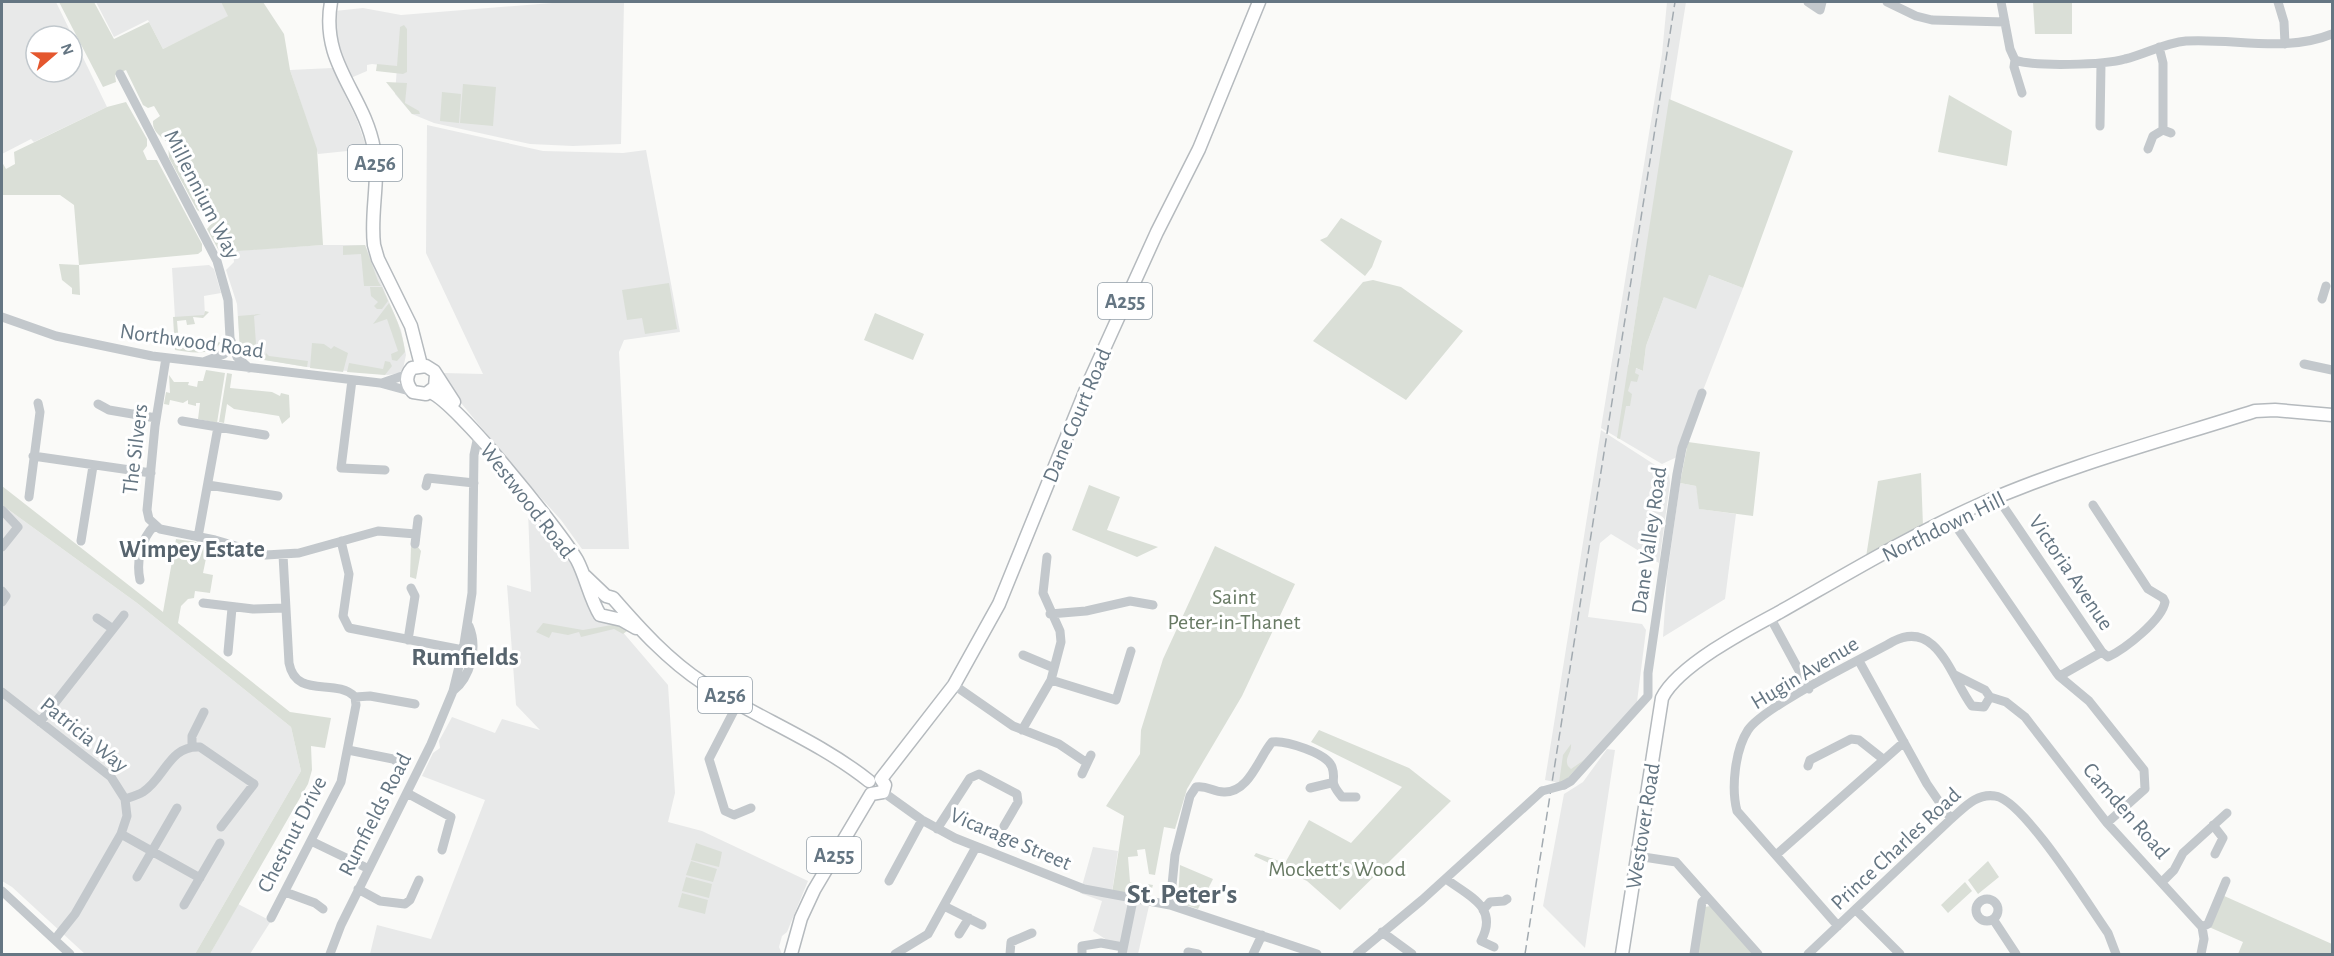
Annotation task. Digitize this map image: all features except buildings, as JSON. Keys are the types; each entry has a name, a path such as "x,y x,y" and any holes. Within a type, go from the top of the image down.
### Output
{"main road":[{"name":"A256","path":"331,2 327,32 331,47 364,118 374,148 374,245 378,259 411,326 421,365"},
{"name":"Dane Court Road","path":"876,787 954,685 1010,583 1089,382 1157,232 1199,149 1259,2"},
{"name":"A256","path":"407,320 408,384 413,392"},
{"path":"409,373 421,365"},
{"name":"Westwood Road","path":"421,365 430,368 436,375 464,414 468,425"},
{"path":"413,392 421,394 430,392 436,384 436,375"},
{"name":"Westwood Road","path":"430,392 439,396 468,425 542,511 567,544 602,601"},
{"name":"Northdown Hill","path":"1662,698 1674,680 1770,617 1951,519 1997,497 2255,411 2276,410 2332,415"},
{"path":"613,598 617,604 617,610 611,617 600,615 602,601 613,598"},
{"name":"A256","path":"617,604 644,634 686,670 738,703 830,754 876,787"},
{"name":"A256","path":"611,617 622,620 644,634"},
{"name":"Westover Road","path":"1622,954 1662,698"},
{"name":"A255","path":"791,954 801,918 814,890 876,787"}],"street":[{"path":"1808,2 1821,6"},
{"path":"1887,2 1905,6 1932,20 2005,22"},
{"path":"2001,2 2010,49 2015,60 2014,67 2022,93"},
{"path":"2278,2 2284,22 2285,44"},
{"path":"2015,60 2101,64 2127,59 2159,46 2200,41 2285,44 2332,34"},
{"path":"2148,148 2153,136 2167,131 2163,63 2159,46"},
{"path":"2099,126 2101,64"},
{"name":"Millennium Way","path":"120,74 217,261 228,300 230,338 237,357 249,368"},
{"name":"Northwood Road","path":"2,317 56,336 166,358 380,383 413,392"},
{"path":"202,362 224,354 230,338"},
{"name":"The Silvers","path":"166,358 156,418 147,510 154,526 165,531 198,537 250,552 282,555 378,531 415,539 418,519"},
{"path":"2304,364 2332,370"},
{"name":"Northwood Road","path":"380,383 409,373"},
{"path":"352,380 341,468 385,470"},
{"name":"Dane Valley Road","path":"1648,696 1648,673 1678,465 1701,393"},
{"path":"29,497 40,412 38,403"},
{"path":"98,404 109,410 156,418"},
{"path":"182,420 265,435"},
{"path":"198,537 218,427"},
{"name":"Rumfields Road","path":"330,954 358,889 443,718 453,691 468,624 474,563 474,455 478,436"},
{"path":"33,456 151,473"},
{"path":"81,541 93,466"},
{"path":"426,486 428,478 474,483"},
{"path":"208,485 278,496"},
{"name":"Victoria Avenue","path":"1997,497 2102,652 2108,657 2132,641 2162,613 2165,602 2148,589 2096,517 2093,505"},
{"path":"2,510 18,527 2,547"},
{"path":"1951,519 2059,676 2089,701 2144,770 2145,789 2107,823"},
{"path":"140,580 138,571 145,536 154,526"},
{"path":"341,541 349,574 343,616 347,626 355,631 463,650"},
{"path":"282,555 289,663 295,677 308,686 347,692 355,697 370,696 415,704"},
{"path":"1022,730 1051,680 1061,642 1060,631 1050,614 1043,592 1048,557"},
{"path":"408,640 415,596 411,588"},
{"path":"2,591 6,596 2,602"},
{"path":"1050,614 1086,611 1130,601 1153,605"},
{"path":"203,603 232,608 285,608"},
{"path":"228,652 232,608"},
{"path":"40,722 124,615"},
{"path":"1770,617 1809,688"},
{"path":"97,618 113,629"},
{"name":"Rumfields Road","path":"453,691 462,684 472,657 472,634 468,624"},
{"name":"Hugin Avenue","path":"1838,926 1737,811 1733,793 1741,746 1749,729 1762,716 1809,688 1901,638 1916,636 1937,648 1972,706 1984,707 1990,697"},
{"path":"2059,676 2102,652"},
{"path":"1023,656 1054,668"},
{"path":"1051,680 1117,702 1132,657"},
{"path":"1859,661 1927,784 1952,819"},
{"path":"1953,674 1985,690 1990,697"},
{"path":"954,685 1022,730 1059,744 1089,759 1083,774"},
{"name":"Patricia Way","path":"2,692 111,777 125,799 128,816 122,834 75,914 55,939"},
{"path":"1357,954 1446,879 1542,790 1571,781 1648,696 1662,698"},
{"name":"Chestnut Drive","path":"271,918 341,782 356,705 355,697"},
{"name":"Camden Road","path":"1990,697 2006,702 2025,717 2107,823 2163,881 2202,927"},
{"path":"738,703 709,759 723,808 729,814 741,813 752,808"},
{"path":"192,746 192,736 204,712"},
{"path":"1808,766 1810,760 1851,739 1859,740 1883,759"},
{"path":"1170,905 1175,855 1190,796 1196,787 1203,786 1222,792 1236,788 1246,781 1272,742 1280,741 1306,749 1327,761 1332,766 1331,783 1342,797 1356,797"},
{"path":"1776,855 1904,742"},
{"path":"125,799 143,792 178,752 192,746 207,750 254,784 221,827"},
{"path":"348,750 393,759 399,763"},
{"path":"937,829 970,778 979,774 1017,794 1018,802 1004,821"},
{"path":"1310,788 1331,783"},
{"name":"Vicarage Street","path":"876,787 937,829 976,847 1084,889 1133,900 1170,905 1317,954"},
{"path":"407,793 454,818 441,850"},
{"name":"Prince Charles Road","path":"1808,954 1971,802 1986,796 1996,796 2014,806 2025,816 2108,933 2116,954"},
{"path":"137,877 177,808"},
{"path":"741,813 745,823"},
{"path":"2163,881 2175,870 2183,853 2227,813"},
{"path":"889,876 922,820"},
{"path":"2213,825 2223,838 2215,854"},
{"path":"122,834 200,878"},
{"path":"311,841 369,869"},
{"path":"184,905 220,843"},
{"path":"900,953 928,934 976,847"},
{"path":"1637,856 1676,862 1758,954"},
{"path":"1446,879 1483,910 1488,924 1480,941 1494,947"},
{"path":"2200,954 2204,939 2202,927 2208,924 2226,881"},
{"path":"358,889 380,901 396,904 410,900 418,883 407,882"},
{"path":"2,891 70,954"},
{"path":"285,892 315,903 323,909"},
{"path":"1694,954 1702,902 1707,897"},
{"path":"1483,910 1490,902 1504,902 1508,899"},
{"path":"1082,954 1082,946 1101,944 1123,951 1133,900"},
{"path":"944,906 982,925"},
{"path":"1856,909 1900,954"},
{"path":"959,934 969,918"},
{"path":"1993,919 2016,954"},
{"path":"1382,932 1412,954"},
{"path":"1010,954 1011,942 1020,933 1032,933"},
{"path":"1253,954 1262,935"}],"shaded area":[{"path":"2,2 56,2 67,24 24,24 24,84 84,84 84,60 107,107 34,142 31,139 2,154"},
{"path":"96,2 221,2 229,16 163,49 148,20 114,37"},
{"path":"565,2 624,2 621,144 573,146 530,144 434,123 412,114 395,94 397,67 372,64 367,65 367,71 339,83 357,120 367,149 318,154 290,70 332,68 342,58 335,42 335,11 363,8 401,15"},
{"path":"1667,2 1686,2 1628,365 1643,371 1646,346 1664,297 1709,275 1743,288 1677,457 1662,464 1601,428 1662,54"},
{"path":"427,125 543,151 623,153 646,150 680,332 624,340 619,352 629,549 582,549 561,520 457,398 443,373 483,374 426,253"},
{"path":"323,245 365,245 401,330 406,355 403,369 399,373 388,375 307,367 248,357 240,350 237,304 226,270 234,262 233,251"},
{"path":"209,265 214,269 221,293 204,296 205,316 175,318 172,268"},
{"path":"1601,430 1669,474 1670,483 1659,563 1611,534 1600,543 1588,617 1642,624 1646,630 1637,702 1584,763 1559,783 1545,780"},
{"path":"1680,483 1696,486 1700,509 1736,514 1725,599 1663,637 1667,576"},
{"path":"2,505 137,603 291,727 301,771 195,954 85,954 12,887 2,881"},
{"path":"528,510 555,539 574,567 598,618 621,630 668,685 675,793 668,822 702,831 808,881 787,932 782,936 779,947 782,954 370,954 377,925 431,939 485,800 422,776 433,753 440,748 439,741 452,717 495,733 502,719 540,730 516,705 507,585 531,592"},
{"path":"1607,749 1615,750 1585,948 1543,906 1564,794 1583,782"},
{"path":"1093,847 1118,851 1112,892 1149,906 1138,954 1121,954 1119,948 1093,931 1102,901 1080,893"},
{"path":"238,904 271,921 250,954 210,954"}],"green space":[{"path":"59,2 94,2 114,39 149,22 163,49 228,16 221,2 263,2 284,34 290,70 317,149 323,245 224,252 218,249 207,229 214,221 209,210 202,213 197,210 169,158 168,143 154,128 153,121 160,116 154,106 148,108 143,105 126,70 115,75 116,82 103,87 84,50 84,24 70,24"},
{"path":"2033,2 2072,2 2072,34 2035,34"},
{"path":"404,25 407,29 407,72 403,74 376,71 377,64 397,66 400,27"},
{"path":"386,82 407,83 405,103 419,111 420,114 412,114"},
{"path":"463,84 496,87 493,126 460,123"},
{"path":"442,92 461,94 459,123 440,121"},
{"path":"1949,95 2012,131 2007,166 1938,152"},
{"path":"1669,99 1793,151 1743,288 1709,275 1696,309 1664,297 1646,346 1643,371 1636,368 1635,373 1639,375 1637,382 1631,381 1628,391 1632,394 1630,406 1626,406 1620,439 1617,438"},
{"path":"126,102 147,139 147,146 143,151 147,160 157,160 202,244 202,251 198,254 79,265 74,205 60,195 2,195 2,162 6,169 15,164 14,152 107,107"},
{"path":"1341,218 1382,241 1372,267 1365,276 1320,240 1327,237"},
{"path":"365,245 381,286 364,286 361,254 343,255 343,246"},
{"path":"59,264 79,265 80,295 72,294 72,288 62,280"},
{"path":"1373,280 1401,287 1463,331 1406,400 1313,341 1363,282"},
{"path":"669,283 677,329 645,334 642,318 627,320 622,290"},
{"path":"370,287 382,287 388,301 382,309 377,309 374,306 378,302 371,296"},
{"path":"389,303 403,339 405,352 397,361 392,360 391,354 398,351 387,319 373,324"},
{"path":"205,311 209,312 203,318 193,317 195,324 187,325 186,320 177,321 179,344 188,344 189,347 221,342 217,347 206,352 175,350 173,317 204,315"},
{"path":"875,313 924,334 913,360 864,340"},
{"path":"261,314 254,316 256,344 265,352 263,360 248,357 240,350 238,316"},
{"path":"312,343 324,344 331,349 334,346 348,353 343,372 310,368"},
{"path":"266,353 269,356 308,361 307,367 264,360"},
{"path":"385,361 390,362 392,366 385,375 347,372 349,363 383,369"},
{"path":"206,370 225,373 217,423 198,419 200,403 196,403 196,406 188,404 188,400 183,403 170,400 169,405 164,404 166,392 170,393 169,375 174,382 189,382 188,385 197,387 198,381 203,381"},
{"path":"227,373 232,374 230,388 272,392 280,396 281,393 289,395 290,417 282,424 279,416 234,409 227,404 224,423 219,422"},
{"path":"1688,442 1760,452 1753,516 1699,509 1696,486 1680,483"},
{"path":"1921,473 1923,526 1866,557 1878,481"},
{"path":"1089,485 1120,497 1107,530 1158,547 1137,557 1072,530"},
{"path":"2,486 163,612 176,539 209,544 203,573 213,575 210,593 195,591 194,598 188,599 181,606 178,623 290,712 331,718 325,748 311,746 312,770 308,784 210,954 195,954 301,771 291,727 137,603 2,505"},
{"path":"411,546 418,547 421,551 416,579 410,577"},
{"name":"Saint Peter-in-Thanet","path":"1215,546 1295,584 1242,696 1187,789 1175,829 1164,827 1155,875 1149,874 1145,849 1137,850 1138,856 1128,857 1130,882 1134,882 1135,893 1147,892 1147,884 1153,885 1149,898 1112,893 1124,816 1106,806 1140,754 1141,730 1163,659"},
{"path":"543,623 583,630 618,624 627,631 623,634 614,629 581,637 579,632 568,635 552,632 549,638 536,632"},
{"name":"Mockett's Wood","path":"1319,730 1409,768 1451,801 1340,910 1307,881 1254,856 1256,853 1285,863 1309,820 1351,843 1402,787 1311,742"},
{"path":"1571,744 1567,760 1568,766 1571,769 1584,760 1566,780 1559,783 1563,755"},
{"path":"696,843 722,852 719,867 691,860"},
{"path":"691,861 717,869 713,882 686,875"},
{"path":"1988,861 1999,877 1978,894 1968,880"},
{"path":"1180,865 1213,879 1198,909 1185,905 1178,899"},
{"path":"686,877 712,884 709,898 682,891"},
{"path":"1965,882 1972,891 1948,913 1941,905"},
{"path":"682,893 708,900 705,914 678,907"},
{"path":"2222,895 2332,944 2332,954 2238,954 2243,942 2209,927"},
{"path":"1710,906 1755,954 1697,954 1705,907"}],"railway":[{"path":"1525,954 1675,2"}],"district":[{"name":"Wimpey Estate","path":"192,549"},
{"name":"Rumfields","path":"465,656"},
{"name":"St. Peter's","path":"1182,893"}]}
